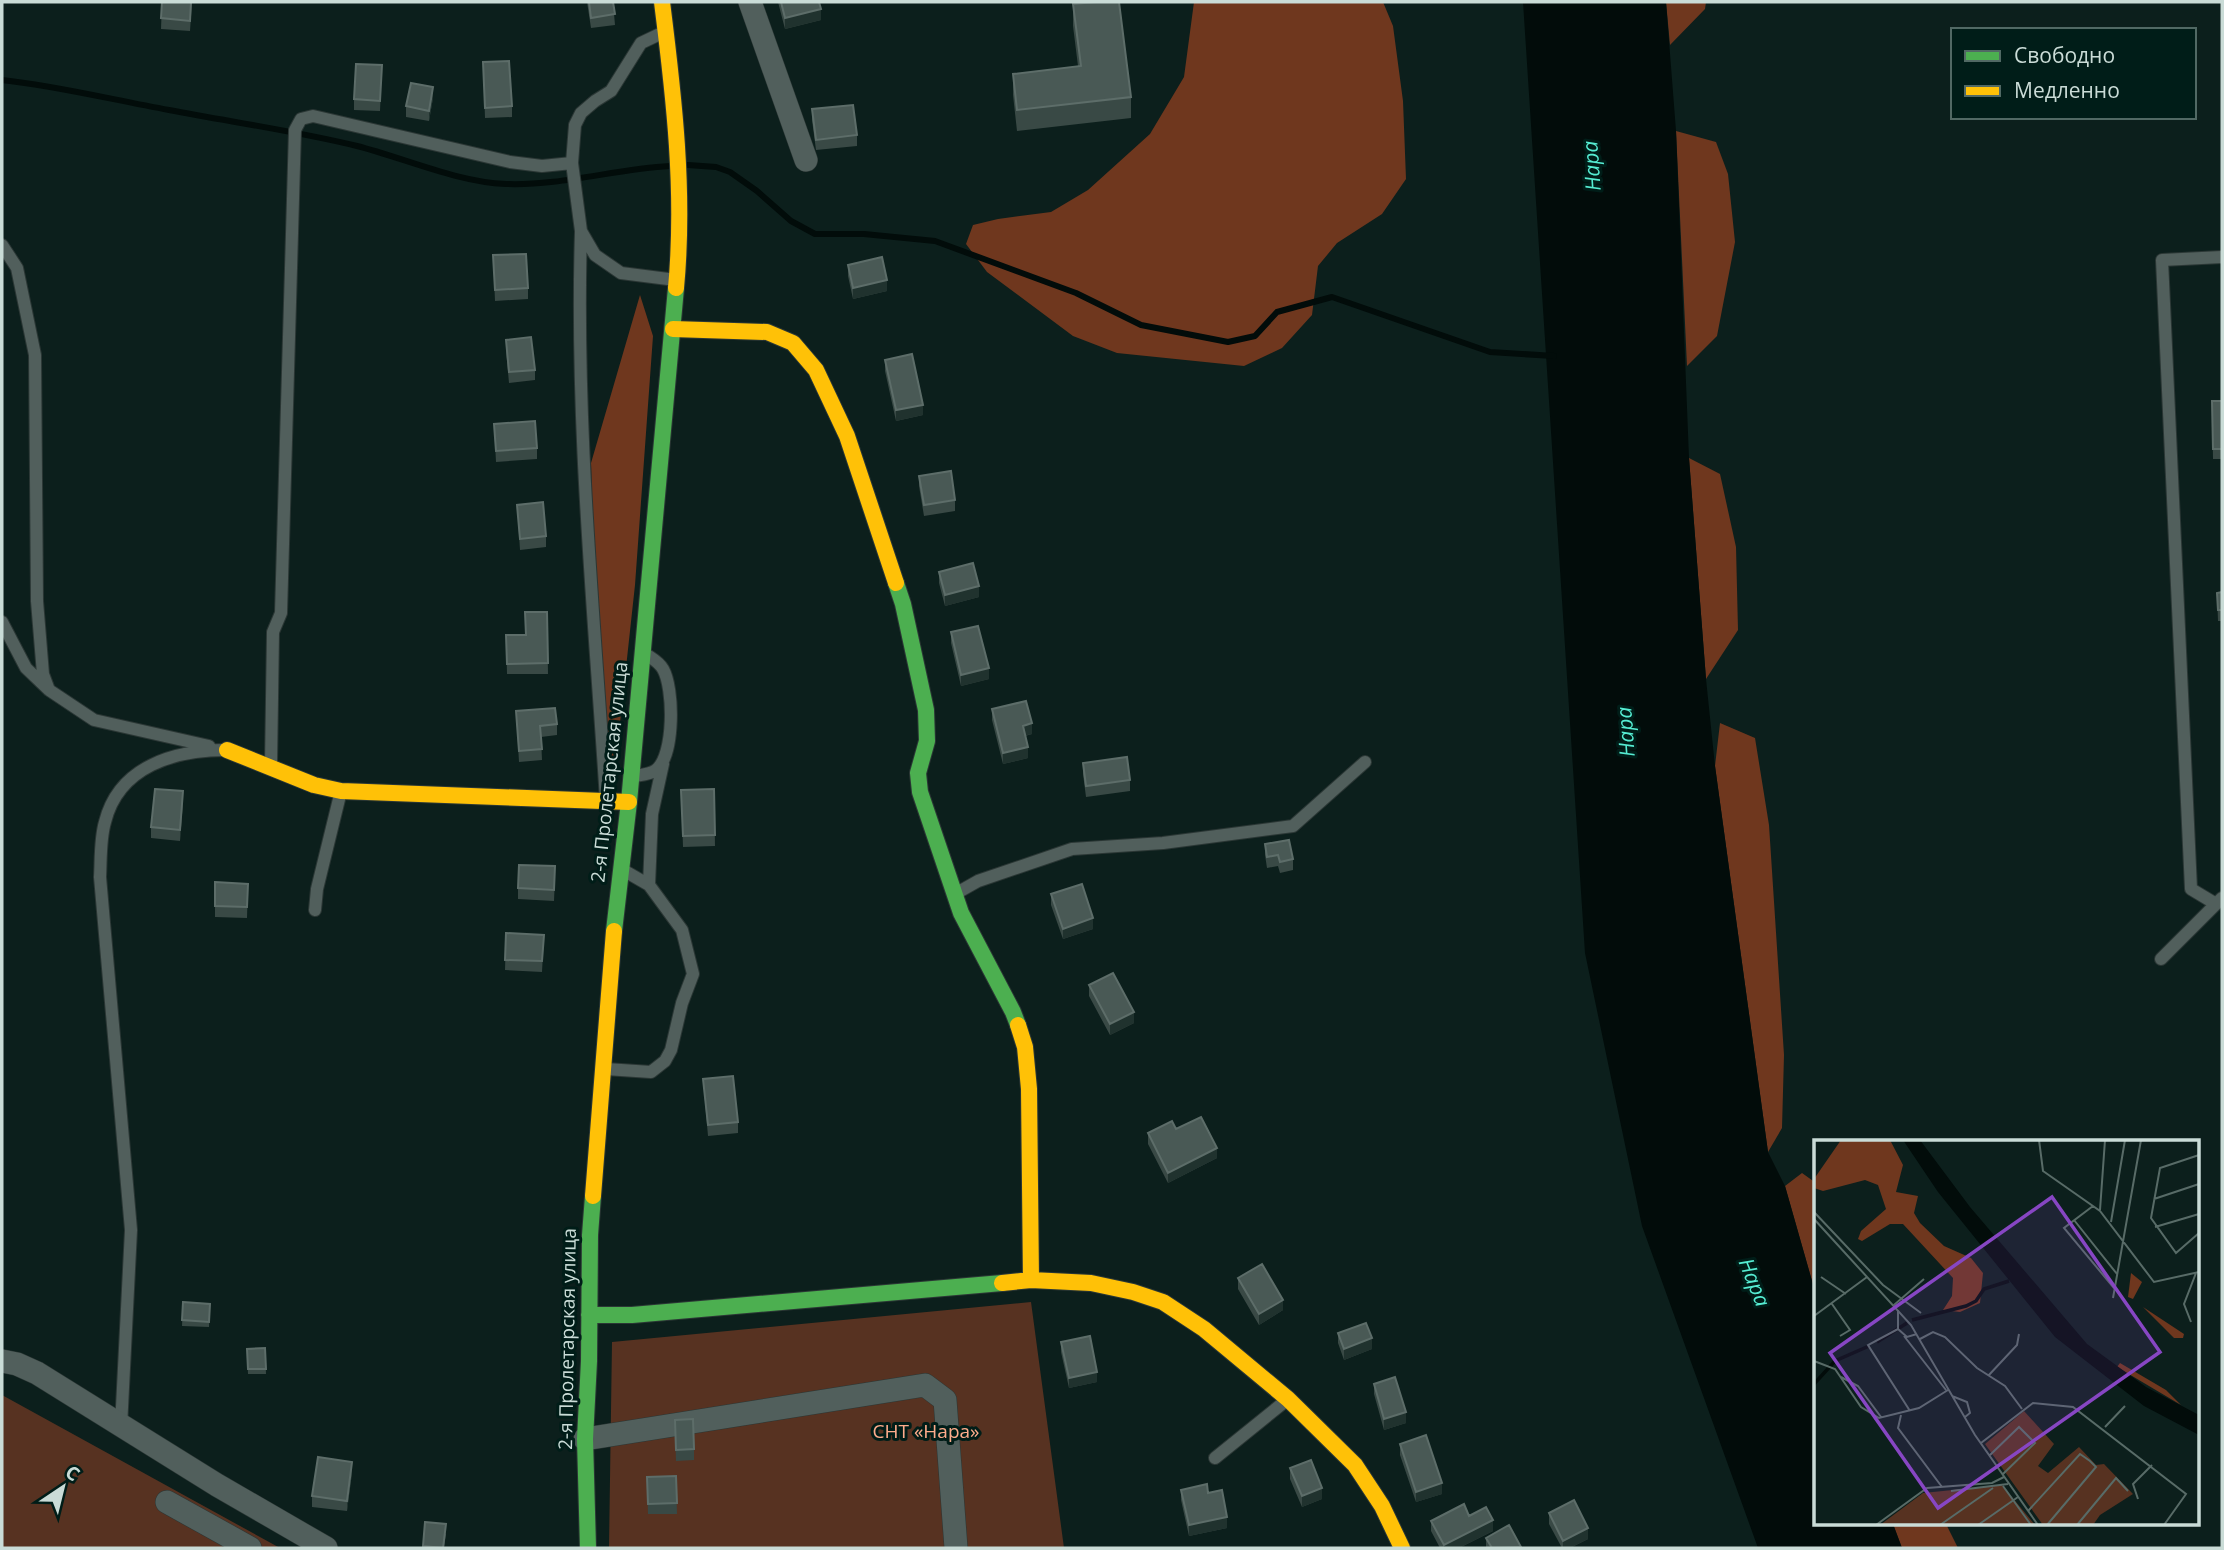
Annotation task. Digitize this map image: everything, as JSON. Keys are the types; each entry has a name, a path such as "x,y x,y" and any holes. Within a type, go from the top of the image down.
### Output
{"street":[{"name":"2-я Пролетарская улица","path":"588,1548 585,1439 590,1235 602,1069 677,280 680,191 662,2"},
{"path":"750,2 806,160"},
{"path":"673,329 766,332 793,342 817,370 847,436 903,604 926,710 928,741 918,772 920,792 961,913 1013,1012 1025,1047 1029,1089 1031,1280"},
{"path":"227,750 314,785 341,791 629,802"},
{"path":"589,1315 632,1315 1031,1280 1091,1283 1133,1292 1163,1302 1204,1329 1288,1399 1355,1465 1382,1506 1402,1548"},
{"path":"2,1361 37,1373 121,1427 326,1548"},
{"path":"585,1439 925,1385 945,1401 956,1548"},
{"path":"167,1502 250,1548"}],"lane":[{"path":"606,800 586,485 579,298 581,231 572,163 575,125 581,113 611,91 641,43 666,31"},
{"path":"271,766 273,632 281,613 295,130 301,119 313,116 510,162 542,166 572,163"},
{"path":"581,231 595,255 621,273 677,280"},
{"path":"2,245 17,268 35,355 37,601 43,674 49,690"},
{"path":"2161,959 2219,901 2192,889 2162,260 2222,257"},
{"path":"2,622 26,668 49,690 94,720 227,750"},
{"path":"643,653 658,662 664,670 671,698 669,737 652,814 649,885"},
{"path":"121,1427 131,1230 100,877 104,822 118,791 147,765 199,750 227,750"},
{"path":"631,777 655,771 664,761"},
{"path":"955,895 978,881 1072,849 1163,843 1293,826 1365,762"},
{"path":"315,910 317,889 341,791"},
{"path":"602,1069 651,1072 665,1061 671,1050 682,1003 693,974 682,930 649,885 621,868"},
{"path":"1215,1458 1288,1399"}],"green space":[{"name":"СНТ «Нара»","path":"1031,1302 1064,1548 609,1548 612,1342"},
{"path":"2,1395 280,1548 2,1548"}],"shaded area":[{"path":"1194,2 1383,2 1393,26 1403,101 1406,179 1382,214 1337,243 1318,266 1312,315 1282,348 1244,366 1117,353 1073,336 987,272 966,244 973,225 1051,212 1088,190 1150,134 1184,77"},
{"path":"1666,2 1706,2 1705,9 1670,45"},
{"path":"1676,131 1716,142 1728,174 1735,242 1717,336 1687,366"},
{"path":"640,295 653,336 635,585 614,778 597,678 591,463"},
{"path":"1689,458 1720,474 1736,547 1738,630 1706,679"},
{"path":"1720,723 1755,738 1769,825 1784,1055 1782,1128 1768,1152 1715,766"},
{"path":"1802,1173 1814,1182 1814,1288 1785,1186"},
{"path":"1894,1526 1947,1526 1958,1548 1902,1548"}],"water":[{"name":"Нара","path":"1523,2 1666,2 1676,131 1689,458 1706,679 1715,766 1768,1152 1785,1186 1814,1288 1814,1526 1894,1526 1902,1548 1758,1548 1642,1226 1585,953"}],"building":[{"path":"162,2 191,2 190,21 161,18"},
{"path":"589,2 613,2 615,14 591,18"},
{"path":"781,2 819,2 821,9 785,18"},
{"path":"1119,2 1131,97 1017,110 1013,74 1081,66 1073,4"},
{"path":"509,61 512,106 485,108 483,62"},
{"path":"356,64 382,65 380,101 354,99"},
{"path":"411,83 433,87 429,111 406,106"},
{"path":"853,105 857,135 816,140 812,109"},
{"path":"526,254 528,288 495,290 493,255"},
{"path":"882,257 887,280 853,288 848,265"},
{"path":"531,337 535,370 509,372 506,340"},
{"path":"912,354 923,405 896,410 885,360"},
{"path":"2212,401 2222,401 2222,449 2213,449"},
{"path":"535,421 537,448 496,451 494,424"},
{"path":"951,471 955,500 924,505 919,476"},
{"path":"543,502 546,536 520,539 517,505"},
{"path":"973,563 979,586 945,595 939,572"},
{"path":"2222,592 2222,610 2218,610 2217,593"},
{"path":"525,612 547,612 548,663 507,664 506,635 526,635"},
{"path":"978,626 989,668 961,675 951,632"},
{"path":"1026,701 1032,723 1023,726 1028,747 1003,753 992,709"},
{"path":"555,708 557,724 540,726 542,749 519,751 516,711"},
{"path":"1127,757 1130,780 1086,786 1083,763"},
{"path":"155,789 183,791 180,830 151,827"},
{"path":"714,789 715,835 683,836 681,790"},
{"path":"1289,840 1293,859 1280,862 1278,855 1267,857 1265,844"},
{"path":"519,865 555,866 554,890 518,888"},
{"path":"215,882 248,884 247,907 215,906"},
{"path":"1082,884 1093,918 1063,929 1051,894"},
{"path":"506,933 544,935 542,961 505,960"},
{"path":"1113,973 1134,1012 1110,1024 1089,985"},
{"path":"733,1076 738,1122 708,1125 703,1079"},
{"path":"1201,1117 1217,1148 1168,1173 1148,1133 1172,1121 1176,1129"},
{"path":"1262,1264 1283,1300 1259,1314 1238,1278"},
{"path":"183,1302 210,1304 209,1322 182,1320"},
{"path":"1366,1323 1372,1338 1344,1349 1338,1333"},
{"path":"1090,1336 1097,1372 1069,1378 1061,1342"},
{"path":"265,1348 266,1369 248,1369 247,1349"},
{"path":"1395,1377 1406,1412 1384,1419 1374,1384"},
{"path":"693,1419 694,1449 676,1450 675,1420"},
{"path":"1426,1435 1442,1483 1416,1492 1400,1444"},
{"path":"318,1457 352,1462 347,1501 312,1496"},
{"path":"1311,1460 1322,1488 1302,1496 1290,1468"},
{"path":"676,1476 677,1503 648,1504 647,1477"},
{"path":"1207,1484 1208,1493 1222,1490 1227,1517 1189,1525 1181,1490"},
{"path":"1574,1500 1588,1528 1563,1541 1549,1513"},
{"path":"1464,1504 1469,1516 1486,1507 1493,1520 1444,1545 1431,1521"},
{"path":"425,1522 446,1524 443,1548 423,1546"},
{"path":"1509,1525 1521,1547 1492,1548 1486,1538"}],"waterway":[{"path":"2,80 65,89 287,131 375,151 450,174 487,182 527,184 670,166"},
{"path":"688,165 716,167 730,172 791,221 815,234 864,234 935,241 1076,293 1141,325 1228,342 1255,336 1277,312 1332,297 1490,352 1554,356"}],"traffic: fast":[{"path":"614,931 629,802 676,288"},
{"path":"896,583 926,710 927,741 918,773 920,792 961,913 1018,1025"},
{"path":"588,1548 585,1439 593,1196"},
{"path":"589,1315 632,1315 1002,1283"}],"traffic: slow":[{"path":"662,2 679,180 676,288"},
{"path":"673,329 767,332 793,343 816,370 847,436 896,583"},
{"path":"227,750 314,785 341,791 629,802"},
{"path":"593,1196 614,931"},
{"path":"1018,1025 1025,1047 1029,1089 1031,1280"},
{"path":"1002,1283 1031,1280 1091,1283 1133,1292 1163,1302 1204,1329 1288,1399 1355,1465 1382,1506 1402,1548"}]}
